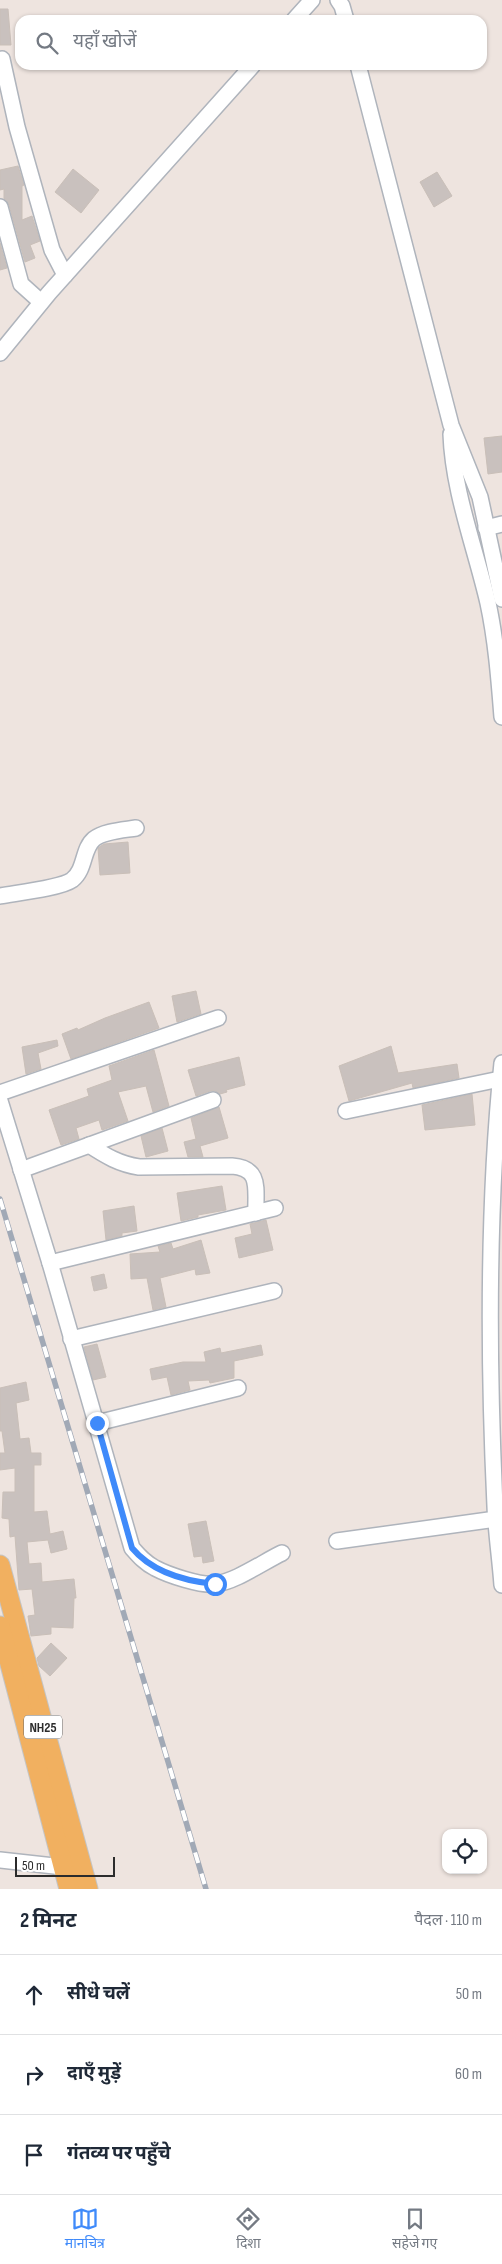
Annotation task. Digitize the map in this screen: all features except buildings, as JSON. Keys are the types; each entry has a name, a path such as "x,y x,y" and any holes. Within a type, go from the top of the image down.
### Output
{"main road":[{"name":"NH25","path":"0,1565 4,1626 69,1889"},
{"name":"NH25","path":"4,1626 88,1889"}],"street":[{"path":"338,0 345,15"},
{"path":"298,15 311,1"},
{"path":"2,59 17,127 52,250 65,275"},
{"path":"0,353 41,302 250,70"},
{"path":"359,70 451,425 480,497 502,599"},
{"path":"0,208 21,284 41,302"},
{"path":"451,425 452,460 488,604 500,685 502,717"},
{"path":"486,528 502,524"},
{"path":"0,896 70,881 81,869 89,845 94,839 101,835 136,828"},
{"path":"0,1093 218,1018"},
{"path":"502,1063 490,1295 496,1519 502,1562 502,1585"},
{"path":"346,1111 500,1079"},
{"path":"21,1170 213,1100"},
{"path":"0,1101 50,1263 132,1548 143,1560 164,1572 198,1583 215,1584 232,1578 282,1553"},
{"path":"89,1145 114,1161 139,1167 232,1166 248,1169 252,1172 254,1180 256,1213"},
{"path":"50,1263 274,1208"},
{"path":"71,1339 274,1291"},
{"path":"97,1423 238,1388"},
{"path":"337,1542 496,1519"},
{"path":"0,1860 63,1867"}],"railway":[{"path":"0,1199 206,1889"}],"route":[{"path":"97,1423 132,1548 143,1560 156,1569 198,1583 215,1584"}]}
